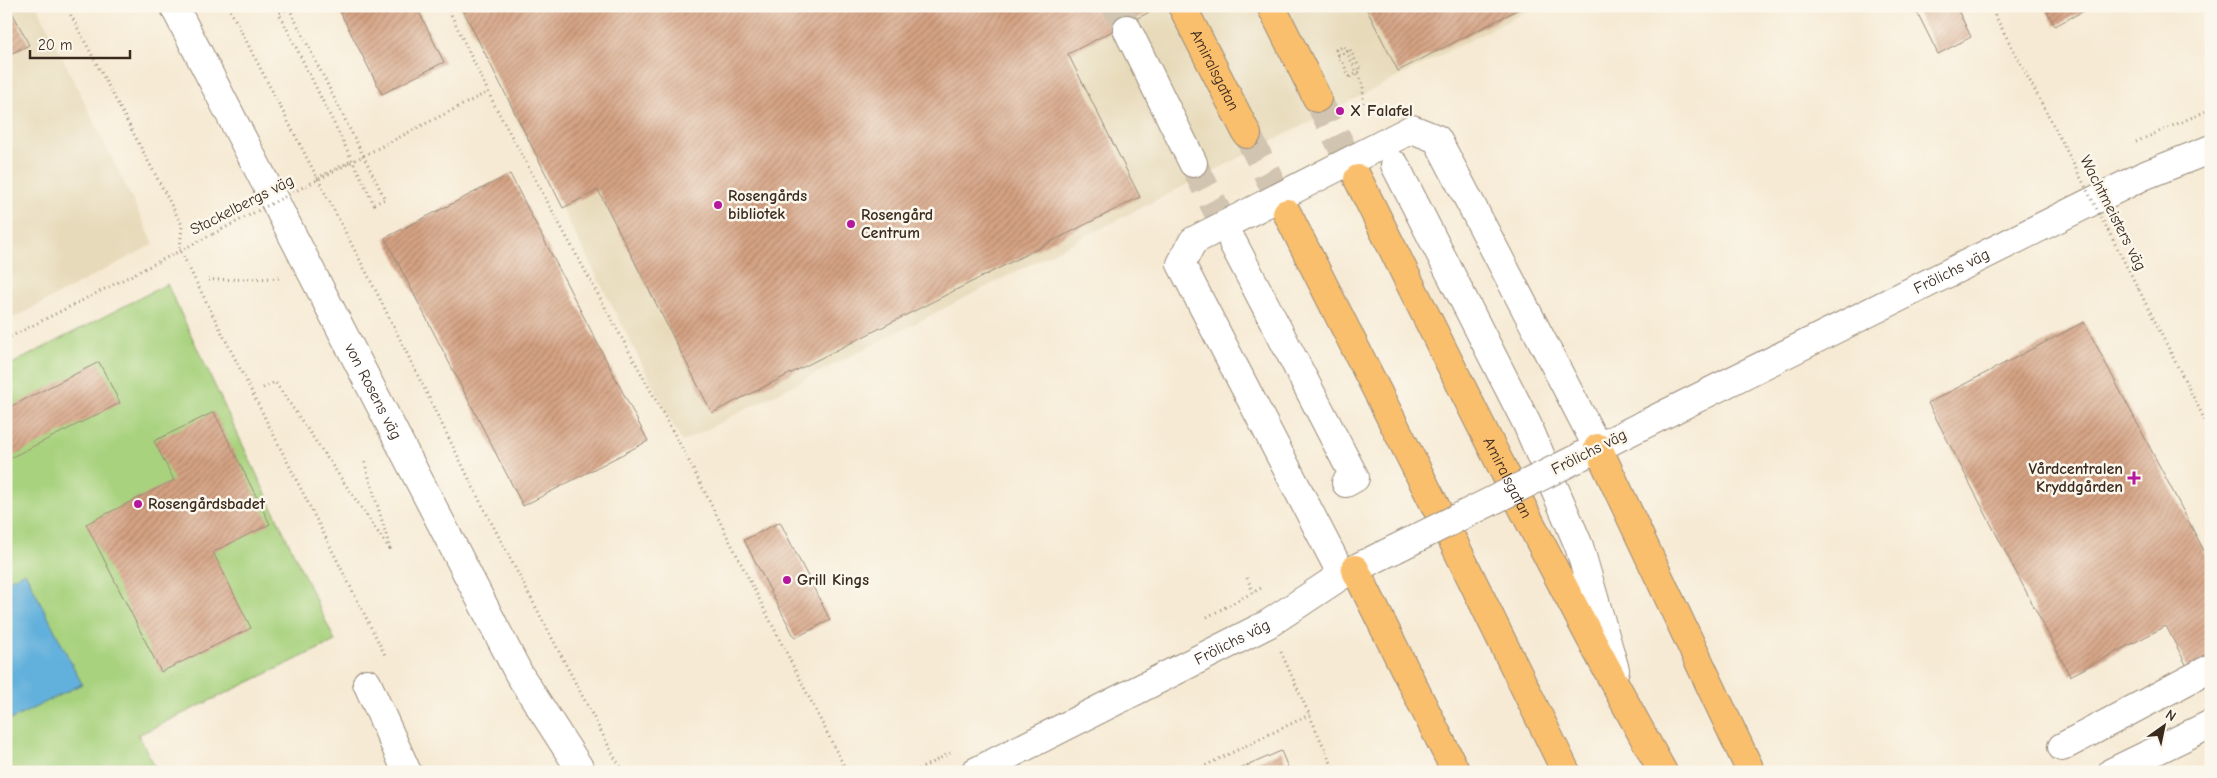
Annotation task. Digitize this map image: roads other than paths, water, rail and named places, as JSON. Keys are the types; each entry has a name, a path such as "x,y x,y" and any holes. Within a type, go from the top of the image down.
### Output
{"main road":[{"name":"Amiralsgatan","path":"1182,6 1247,134"},
{"path":"1271,6 1317,98"},
{"name":"Amiralsgatan","path":"1358,179 1475,414 1623,701 1663,772"},
{"path":"1287,213 1449,533 1566,772"},
{"path":"1587,453 1751,772"},
{"path":"1348,572 1456,772"}],"street":[{"name":"von Rosens väg","path":"174,6 519,674 582,772"},
{"path":"1127,29 1193,163"},
{"path":"1348,572 1181,264 1194,241 1412,129 1437,139 1587,453"},
{"name":"Frölichs väg","path":"975,772 1268,624 1348,572 2143,176 2211,149"},
{"path":"1395,165 1527,424 1578,546 1623,701"},
{"path":"1233,243 1355,478 1346,483"},
{"path":"2062,747 2211,668"},
{"path":"367,683 407,772"},
{"path":"2112,772 2211,724"}],"water":[{"path":"25,572 82,684 6,722 6,581"}],"tunnel":[{"path":"1116,6 1127,29"},
{"path":"1317,98 1358,179"},
{"path":"1247,134 1287,213"},
{"path":"1193,163 1233,243"}],"place":[{"name":"X Falafel","path":"1340,111"},
{"name":"Rosengårds bibliotek","path":"718,205"},
{"name":"Rosengård Centrum","path":"851,224"},
{"name":"Vårdcentralen Kryddgården","path":"2134,478"},
{"name":"Rosengårdsbadet","path":"138,504"},
{"name":"Grill Kings","path":"787,580"}]}
